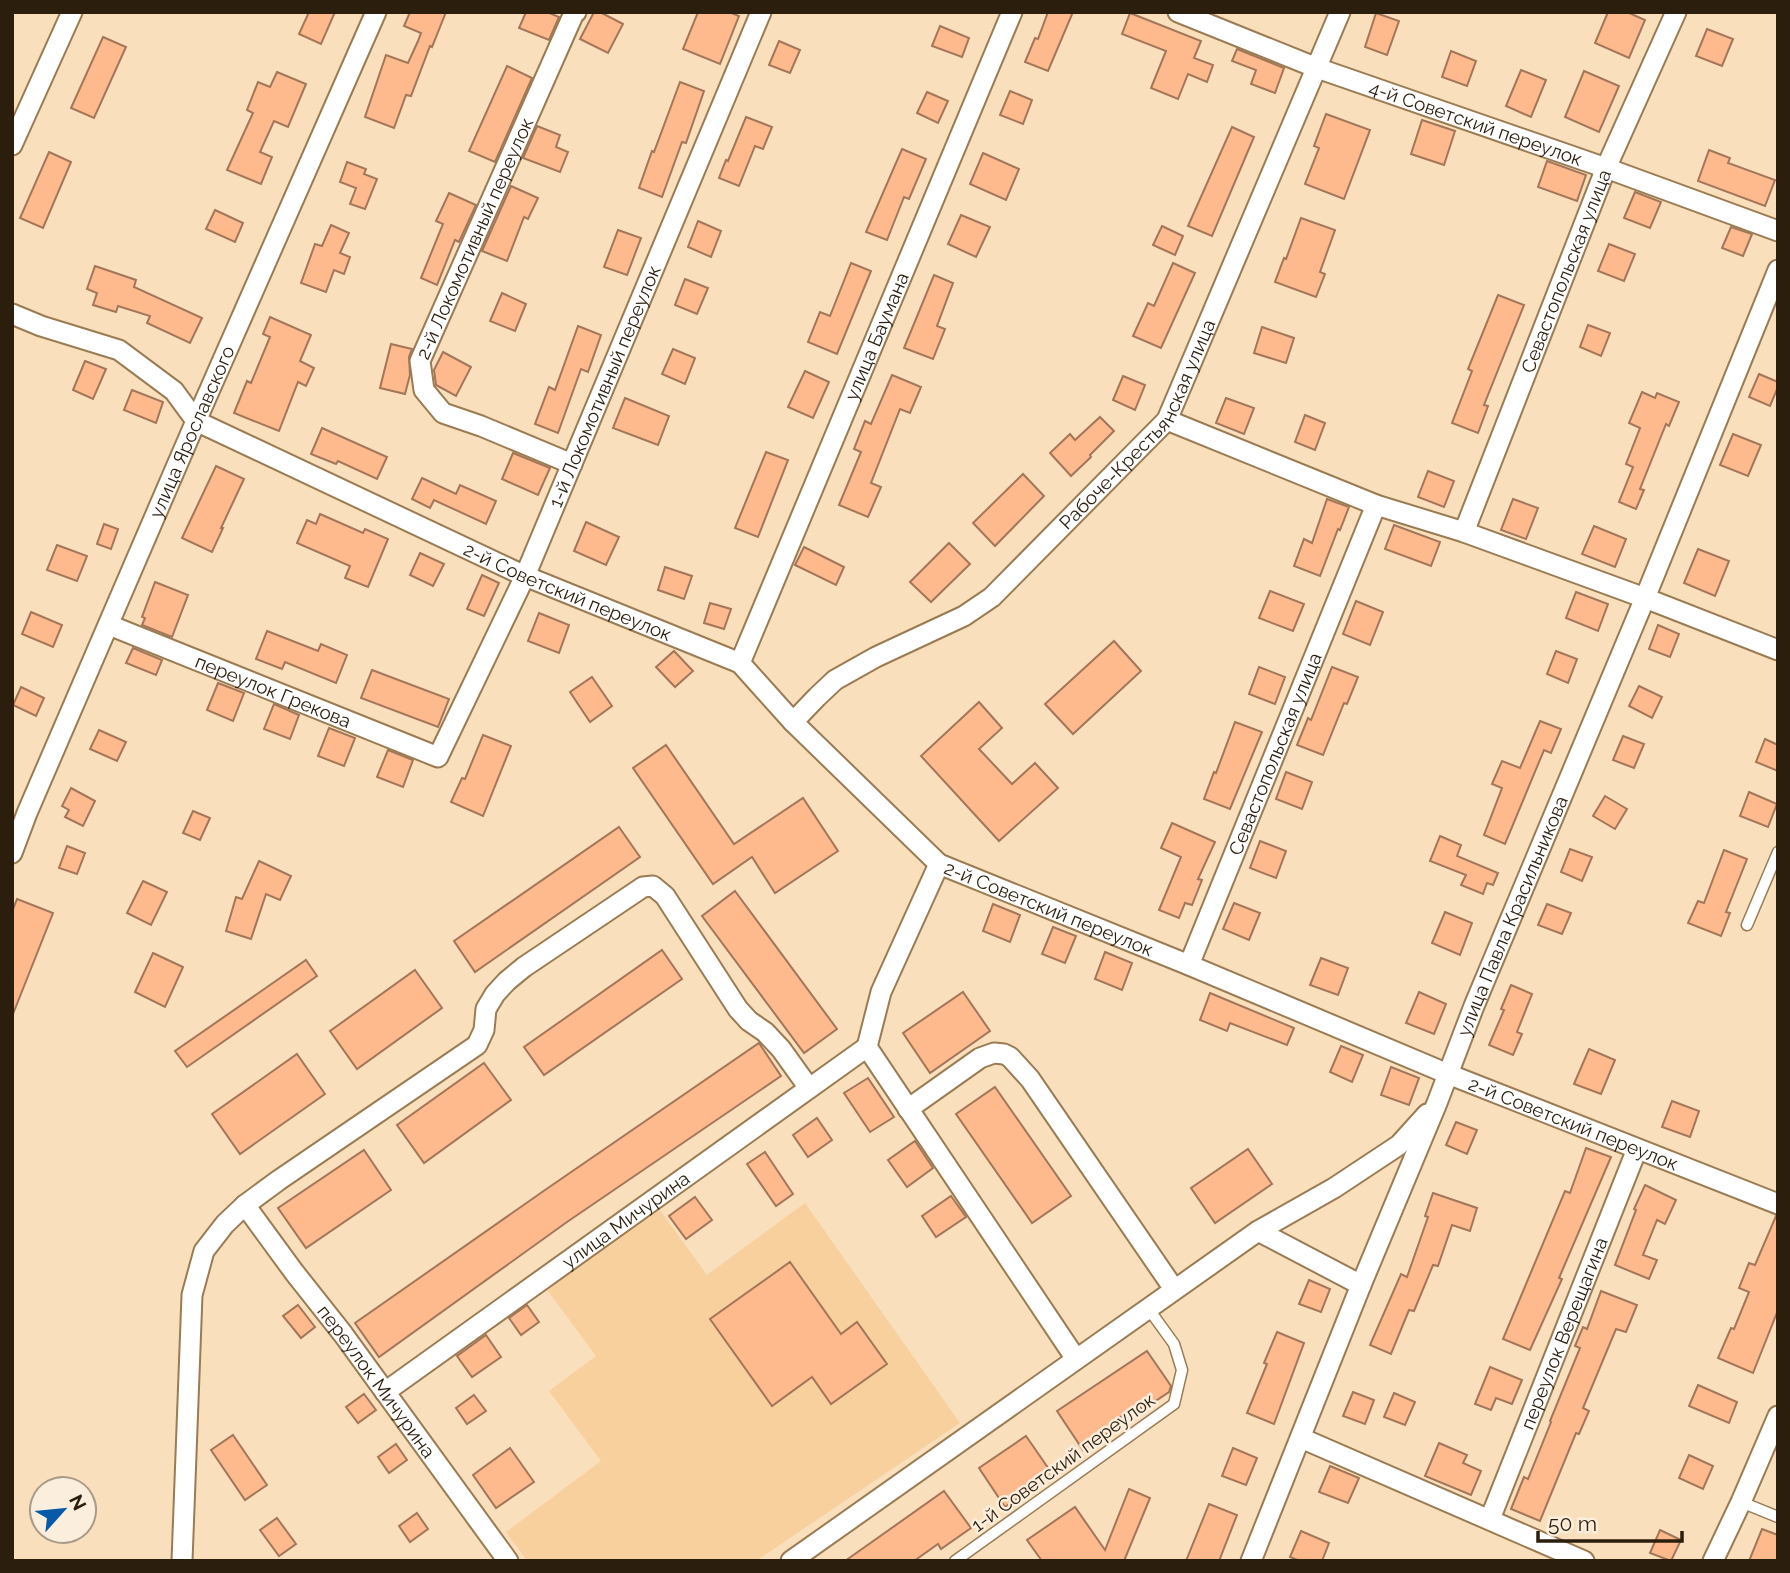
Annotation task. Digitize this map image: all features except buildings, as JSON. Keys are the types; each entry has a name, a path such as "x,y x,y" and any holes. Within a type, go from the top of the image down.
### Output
{"street":[{"path":"12,145 72,12"},
{"name":"улица Ярославского","path":"12,853 196,421 376,12"},
{"name":"2-й Локомотивный переулок","path":"572,464 443,413 424,390 420,361 576,12"},
{"name":"1-й Локомотивный переулок","path":"438,757 525,576 761,12"},
{"name":"улица Баумана","path":"740,663 1012,12"},
{"name":"4-й Советский переулок","path":"1178,12 1317,68 1778,230"},
{"name":"Рабоче-Крестьянская улица","path":"793,722 835,680 876,657 964,616 992,597 1167,420 1340,12"},
{"name":"Севастопольская улица","path":"1464,532 1606,169 1676,12"},
{"name":"улица Павла Красильникова","path":"1251,1561 1474,1006 1645,598 1778,270"},
{"path":"12,314 41,326 119,350 174,391 196,421"},
{"path":"1167,420 1376,505 1464,532 1778,650"},
{"name":"2-й Советский переулок","path":"196,421 525,576 740,663 793,722 939,864 1448,1073 1778,1204"},
{"name":"Севастопольская улица","path":"1189,965 1376,505"},
{"name":"переулок Грекова","path":"109,625 438,757"},
{"path":"939,864 881,992 867,1048 1076,1359"},
{"path":"181,1561 192,1295 204,1251 225,1224 245,1205 477,1045 484,1030 486,1009 495,994 524,967 643,887 653,886 665,896 738,1009 781,1049 809,1088"},
{"name":"улица Мичурина","path":"385,1392 867,1048"},
{"path":"908,1109 980,1058 994,1053 1010,1056 1030,1079 1174,1289"},
{"path":"791,1561 1258,1231 1334,1188 1399,1145 1437,1103"},
{"name":"переулок Верещагина","path":"1490,1519 1637,1149"},
{"name":"переулок Мичурина","path":"245,1205 343,1334 508,1561"},
{"path":"1258,1231 1362,1285"},
{"path":"1713,1561 1778,1416"},
{"path":"1301,1438 1584,1561"}],"lane":[{"path":"1747,925 1778,852"},
{"name":"1-й Советский переулок","path":"954,1561 1174,1404 1182,1370 1174,1344 1148,1308"},
{"path":"1741,1502 1778,1517"}],"shaded area":[{"path":"805,1203 960,1423 756,1561 527,1561 506,1532 601,1461 549,1391 596,1356 545,1287 660,1210 707,1275"}]}
